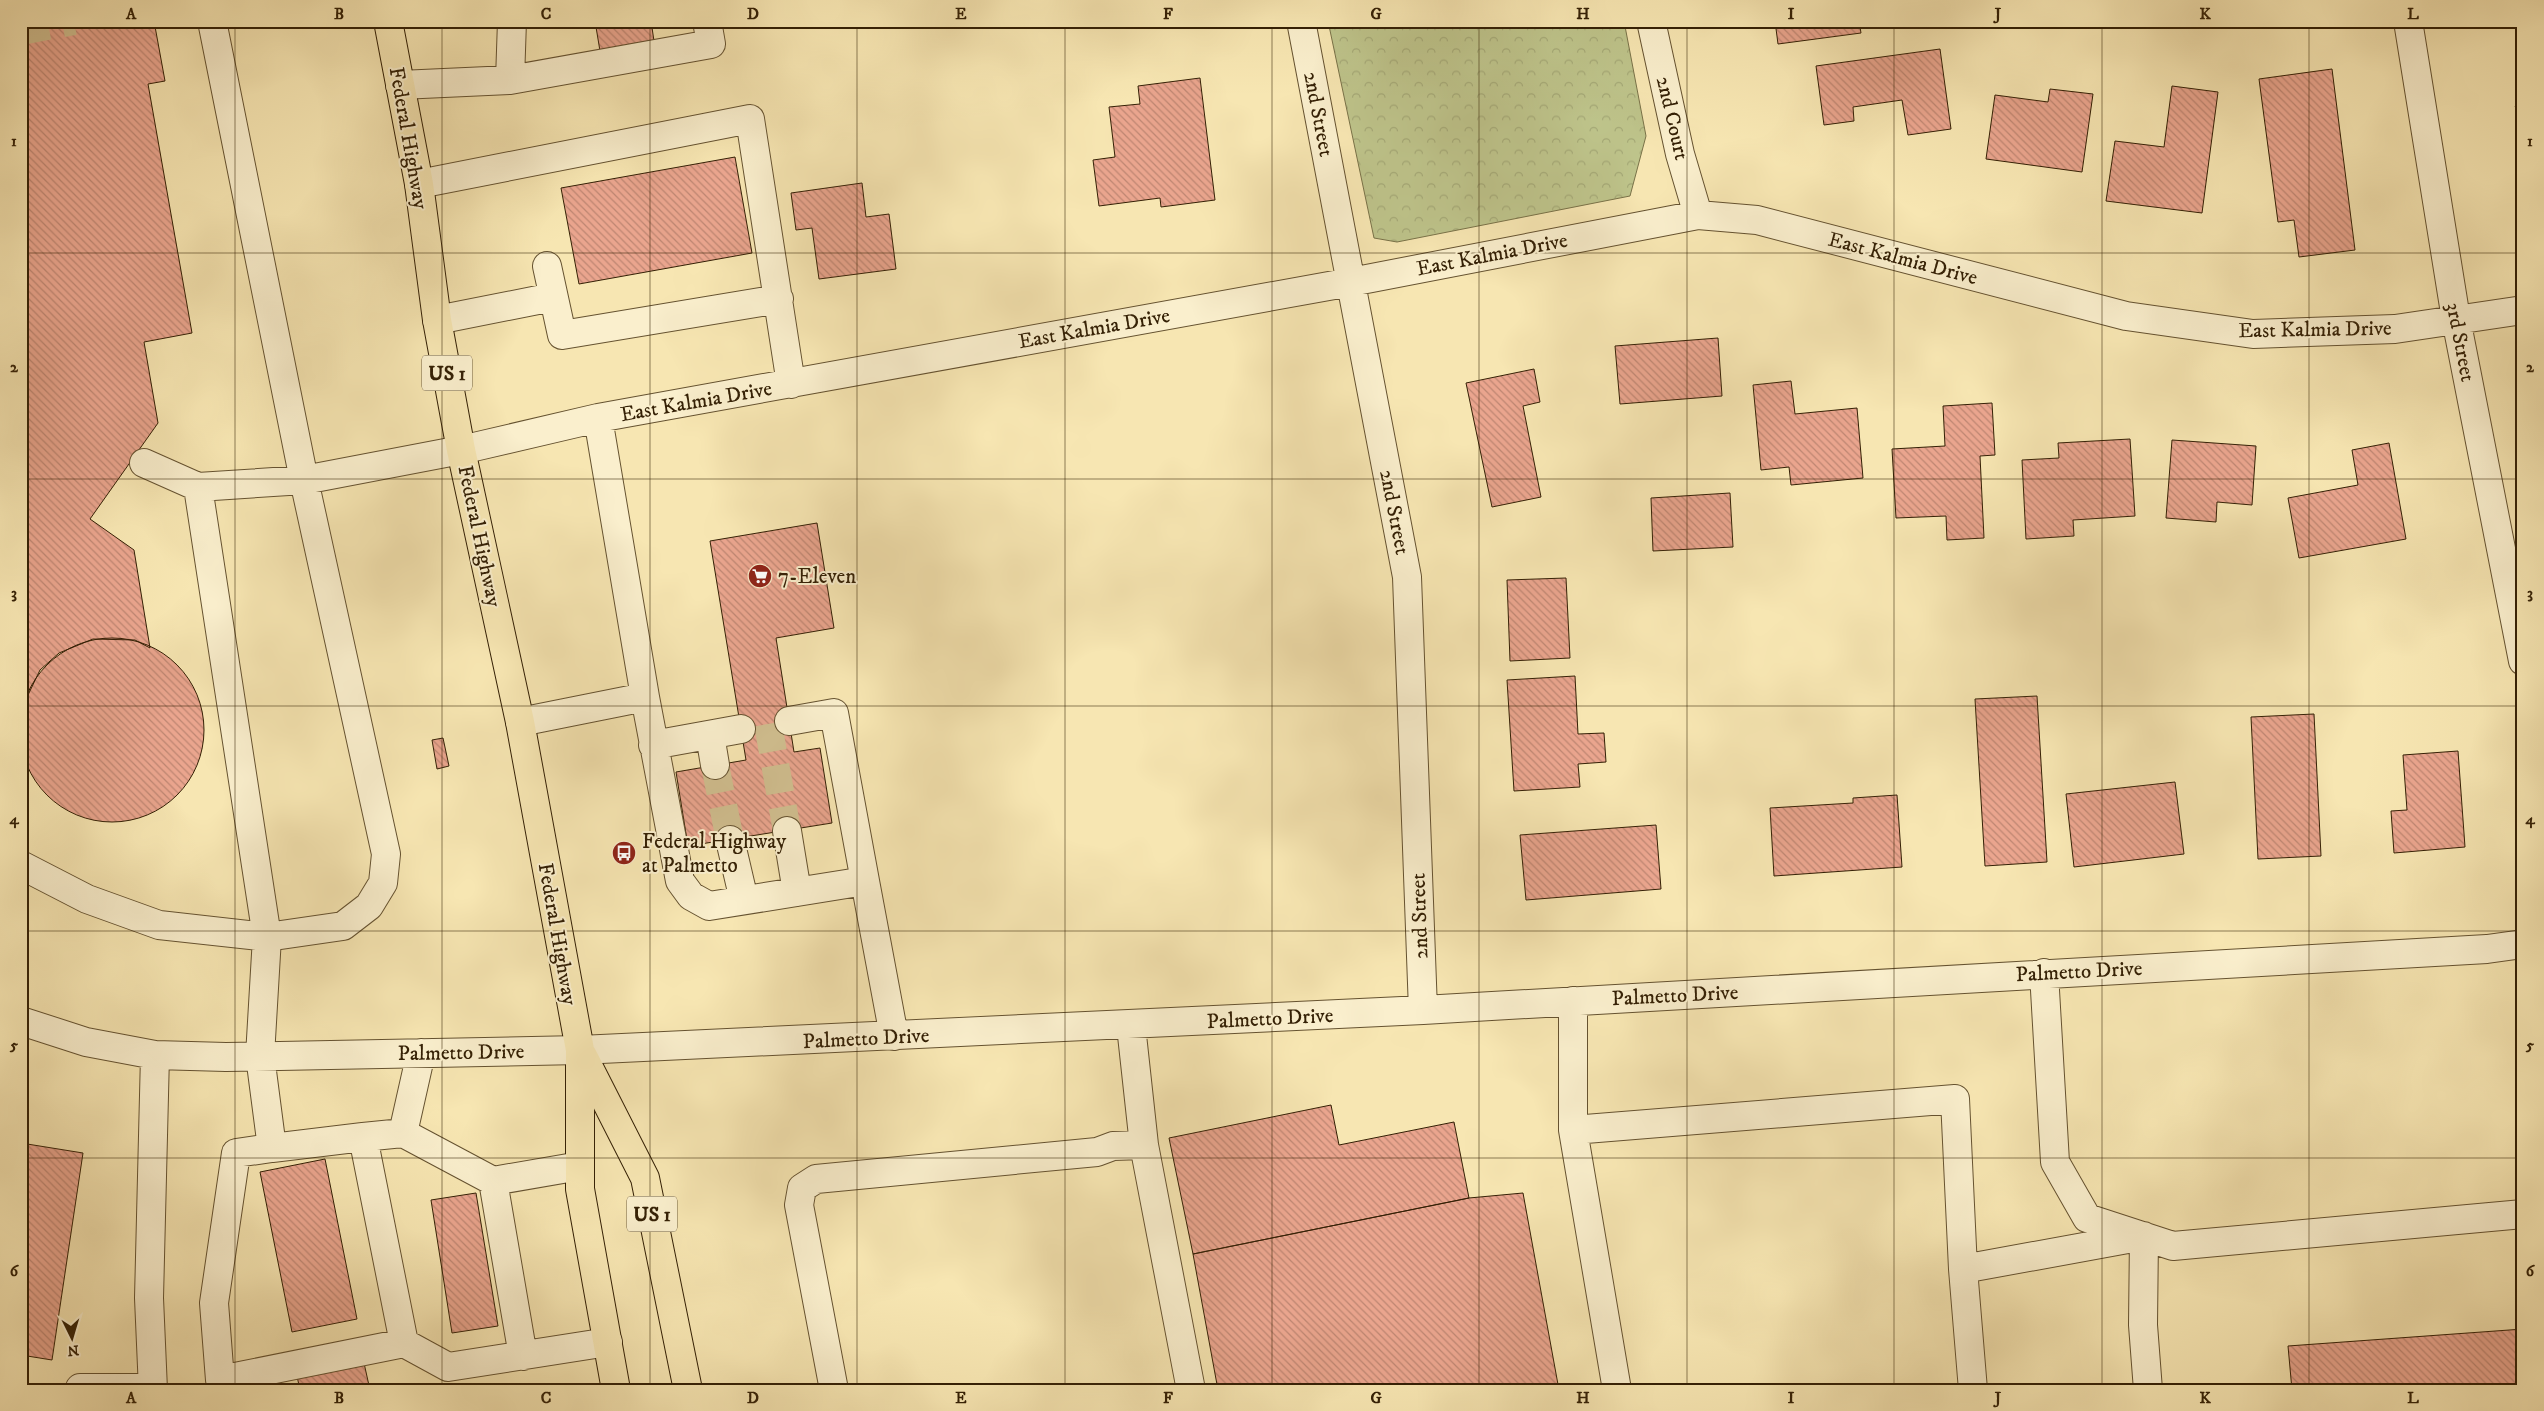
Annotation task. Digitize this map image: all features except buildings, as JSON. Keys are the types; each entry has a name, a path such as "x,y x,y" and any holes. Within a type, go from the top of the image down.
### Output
{"main road":[{"name":"Federal Highway","path":"388,21 419,184 437,320 461,450 520,722 580,1050 580,1189 616,1390"},
{"name":"Federal Highway","path":"580,1050 645,1178 688,1390"}],"street":[{"path":"21,865 87,899 159,925 267,937 343,926 369,906 383,884 386,854 304,480 212,21"},
{"path":"510,80 512,21"},
{"path":"400,85 510,80 711,44 706,21"},
{"name":"2nd Street","path":"1301,21 1407,577 1423,1010"},
{"name":"2nd Court","path":"1651,21 1680,154 1698,215"},
{"name":"3rd Street","path":"2408,21 2456,319 2523,661"},
{"path":"419,184 750,119 791,384"},
{"name":"East Kalmia Drive","path":"198,487 304,480 461,450 598,418 1351,282 1698,215 1756,220 2126,316 2253,334 2395,329 2523,310"},
{"path":"547,266 562,335 779,299"},
{"path":"437,320 553,297"},
{"path":"598,418 652,744 680,881 691,896 709,906 865,881"},
{"path":"144,462 198,487 267,937 260,1056 272,1148"},
{"path":"520,722 645,697"},
{"path":"789,721 834,713 894,1036"},
{"path":"652,744 741,729"},
{"path":"710,735 715,765"},
{"path":"787,830 797,892"},
{"path":"730,840 744,900"},
{"name":"Palmetto Drive","path":"21,1021 86,1042 155,1055 260,1056 580,1050 1131,1026 2487,949 2523,944"},
{"path":"2044,973 2055,1162 2087,1218 2173,1246 2523,1214"},
{"path":"1573,1001 1573,1130 1617,1390"},
{"path":"1131,1026 1144,1145 1191,1390"},
{"path":"403,1133 421,1053"},
{"path":"80,1390 80,1388 153,1389 148,1298 155,1055"},
{"path":"1573,1130 1955,1099 1973,1390"},
{"path":"580,1166 493,1181 403,1133 236,1153 214,1303 221,1385 404,1342 448,1367 608,1342"},
{"path":"363,1137 404,1342"},
{"path":"834,1390 800,1205 802,1188 816,1179 1097,1152 1113,1146 1144,1145"},
{"path":"493,1181 523,1356"},
{"path":"1964,1268 2144,1236"},
{"path":"2144,1236 2143,1326 2148,1390"}],"green space":[{"path":"1328,21 1624,21 1646,136 1630,196 1397,242 1374,238"}],"tunnel":[{"path":"21,31 74,21"},
{"path":"768,724 787,831"},
{"path":"715,765 730,840"}],"place":[{"name":"7-Eleven","path":"760,576"},
{"name":"Federal Highway at Palmetto","path":"624,853"}]}
